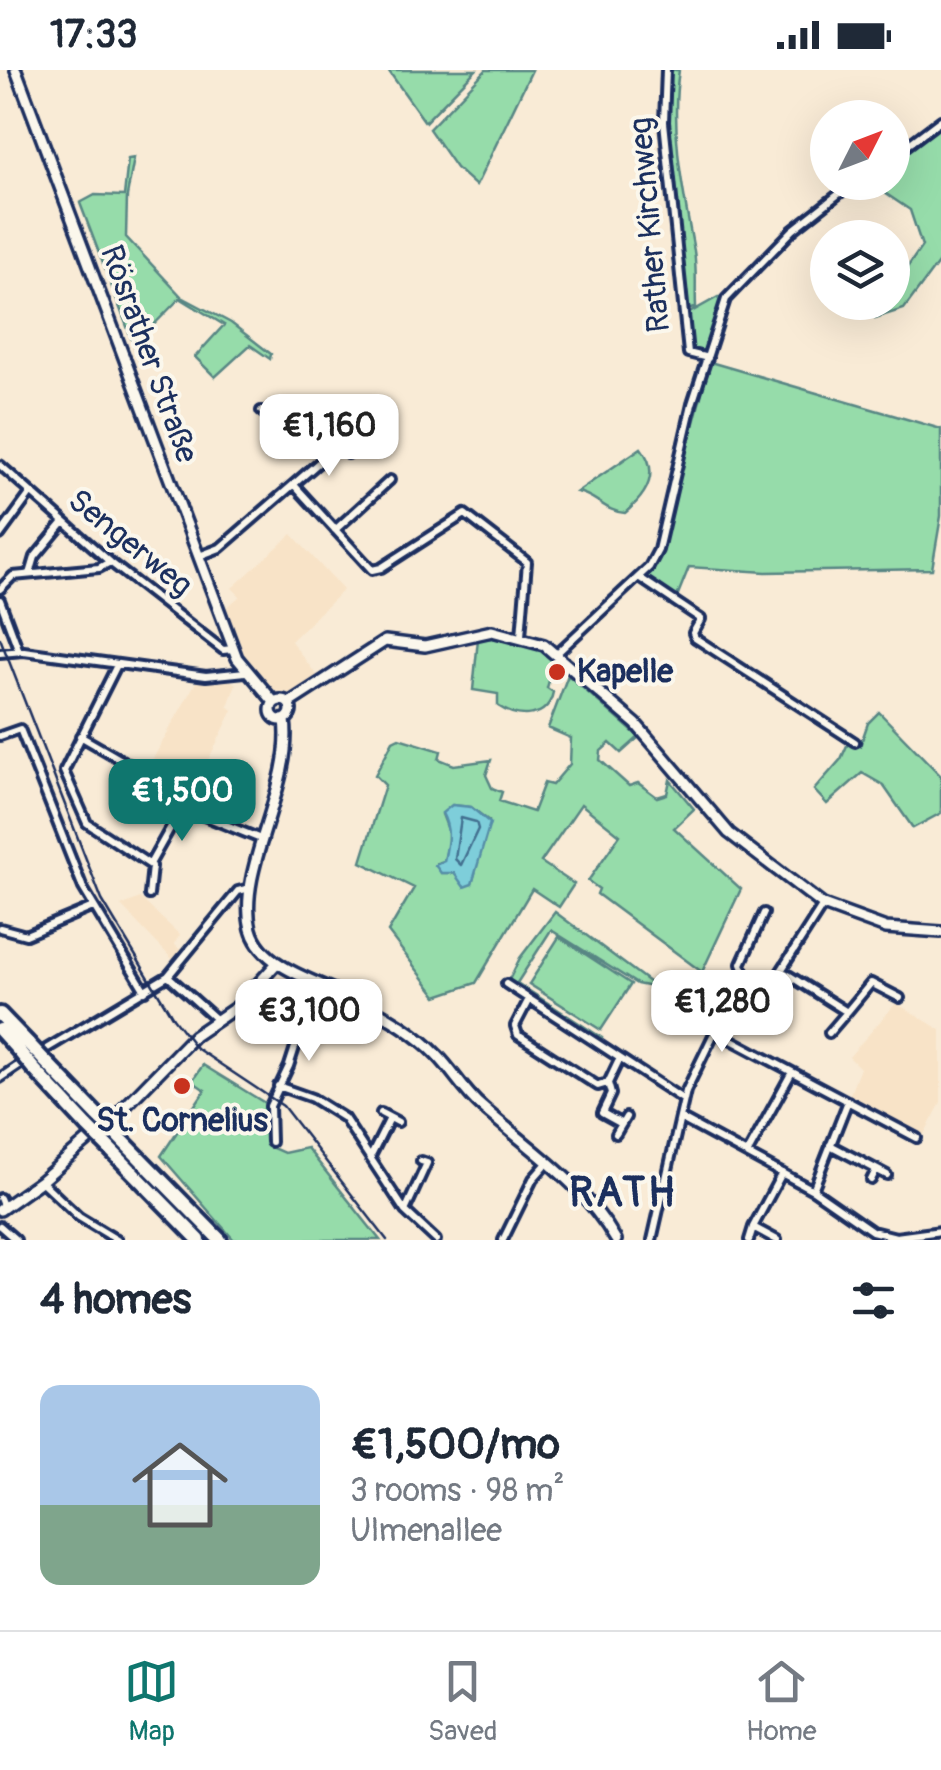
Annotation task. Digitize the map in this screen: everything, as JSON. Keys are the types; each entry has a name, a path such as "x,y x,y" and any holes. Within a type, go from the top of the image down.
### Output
{"highway":[{"path":"0,1014 24,1048 94,1122 220,1240"},
{"path":"0,1030 24,1048"},
{"path":"109,1137 200,1240"}],"main road":[{"name":"Rösrather Straße","path":"16,70 233,649 245,672 274,702 273,717 285,720"},
{"path":"274,702 289,703 357,655 386,641 425,646 476,631 521,636 556,654 636,724 728,833 823,904 886,928 941,932"},
{"path":"289,703 291,712 285,720 287,745 252,888 252,932 277,963 317,980 412,1033 480,1106 549,1161 600,1212 616,1240"},
{"path":"1,1205 41,1181 127,1106 194,1036 238,1006 277,963"}],"street":[{"name":"Rather Kirchweg","path":"666,70 664,122 688,353 708,358"},
{"path":"910,143 941,120"},
{"path":"556,654 640,578 658,550 692,404 724,304 738,284 831,200"},
{"path":"261,411 280,425 300,405 348,454"},
{"path":"198,556 220,548 340,445"},
{"name":"Sengerweg","path":"0,465 110,562 223,650 233,649"},
{"path":"335,530 390,480"},
{"path":"295,486 367,566 376,570 465,514 470,516 527,562 521,636"},
{"path":"0,535 30,494"},
{"path":"30,574 35,557 64,522"},
{"path":"0,589 6,580 30,574 99,568 110,562"},
{"path":"640,578 701,619 693,633 695,638 856,742"},
{"path":"0,600 20,651"},
{"path":"0,653 20,651 209,676 245,672"},
{"path":"117,665 64,771 82,816 92,829 150,864 155,872 149,895"},
{"path":"0,736 20,729 93,907 144,991"},
{"path":"80,736 151,777 182,807 264,840"},
{"path":"150,864 182,807"},
{"path":"0,1078 168,976 238,891 252,888"},
{"path":"746,976 770,979 782,972 823,904"},
{"path":"0,928 26,935 93,907"},
{"path":"652,1240 684,1100 714,1030 746,976 742,964 764,913"},
{"path":"782,972 847,1012"},
{"path":"168,976 217,1020"},
{"path":"271,1142 270,1106 289,1066 317,980"},
{"path":"829,1034 871,983 900,998"},
{"path":"506,984 618,1061 684,1100"},
{"path":"528,1001 514,1031 598,1086 608,1083"},
{"path":"714,1030 917,1138"},
{"path":"616,1134 624,1120 602,1113 612,1094 608,1083 618,1061"},
{"path":"747,1154 792,1072"},
{"path":"278,1086 332,1108 371,1156 404,1210 436,1240"},
{"path":"813,1190 848,1101"},
{"path":"371,1156 394,1120 381,1114"},
{"path":"680,1118 813,1190 884,1235 941,1231"},
{"path":"830,1145 887,1175"},
{"path":"404,1210 427,1164 421,1160"},
{"path":"503,1240 533,1179 549,1161"},
{"path":"871,1180 876,1170"},
{"path":"749,1240 782,1173"},
{"path":"41,1181 79,1217 117,1240"},
{"path":"0,1226 16,1240"},
{"path":"753,1226 777,1240"}],"shaded area":[{"path":"292,534 343,590 291,641 318,677 291,697 283,697 275,694 244,658 226,608 240,596 232,588"},
{"path":"228,679 236,684 228,706 233,710 186,805 149,766 197,680"},
{"path":"140,898 180,935 174,944 185,954 176,963 121,906"},
{"path":"896,1003 941,1030 941,1103 922,1138 848,1099 860,1068 849,1057"}],"green space":[{"path":"388,70 476,70 425,122"},
{"path":"486,70 532,70 476,186 456,168 429,129"},
{"path":"668,70 679,70 677,138 694,251 696,307 686,311 666,121"},
{"path":"941,122 941,259 910,301 910,263 922,246 910,210 895,200 910,200 910,146"},
{"path":"134,158 127,196 126,237 182,297 231,323 271,354 270,359 250,345 215,377 195,357 224,325 180,298 134,345 80,203 95,195 124,196 128,159"},
{"path":"718,297 726,297 709,351 702,357 694,355 686,315"},
{"path":"710,362 941,429 941,516 932,569 766,572 689,567 677,597 645,577 662,544"},
{"path":"641,448 650,466 649,482 625,513 577,492"},
{"path":"496,638 536,647 555,658 547,688 553,692 539,712 523,715 506,711 498,706 498,694 473,690 478,639"},
{"path":"568,675 639,737 621,753 610,743 601,751 600,760 629,786 638,783 657,797 667,794 670,780 694,809 674,828 741,889 702,972 597,894 599,889 588,881 620,835 581,804 541,862 574,884 559,907 532,889 476,983 437,996 388,932 414,888 361,862 385,785 375,775 393,741 399,738 441,751 439,759 454,765 491,760 486,775 492,788 502,792 499,801 533,812 544,783 552,785 570,764 571,738 548,728","holes":["452,805 471,807 489,821 472,884 466,885 454,873 441,873 437,863 444,861 450,835 442,814"]},
{"path":"879,712 941,776 941,813 913,828 883,785 862,773 827,804 814,790 841,759 849,741 860,746 868,723"},
{"path":"555,912 657,988 637,984 551,930 517,983 602,1038 599,1044 507,984 520,958"},
{"path":"559,937 631,984 601,1030 529,984"},
{"path":"203,1065 268,1105 268,1146 284,1153 307,1148 380,1240 234,1240 161,1156 205,1090 192,1081"}],"water":[{"path":"452,805 471,807 490,823 472,884 464,887 454,873 441,873 435,865 444,861 448,831 442,813"}],"tram line":[{"path":"0,638 102,900 173,1018 196,1048 283,1106 387,1240"}],"place":[{"name":"Kapelle","path":"557,672"},
{"name":"St. Cornelius","path":"182,1086"}],"district":[{"name":"RATH","path":"623,1193"}]}
